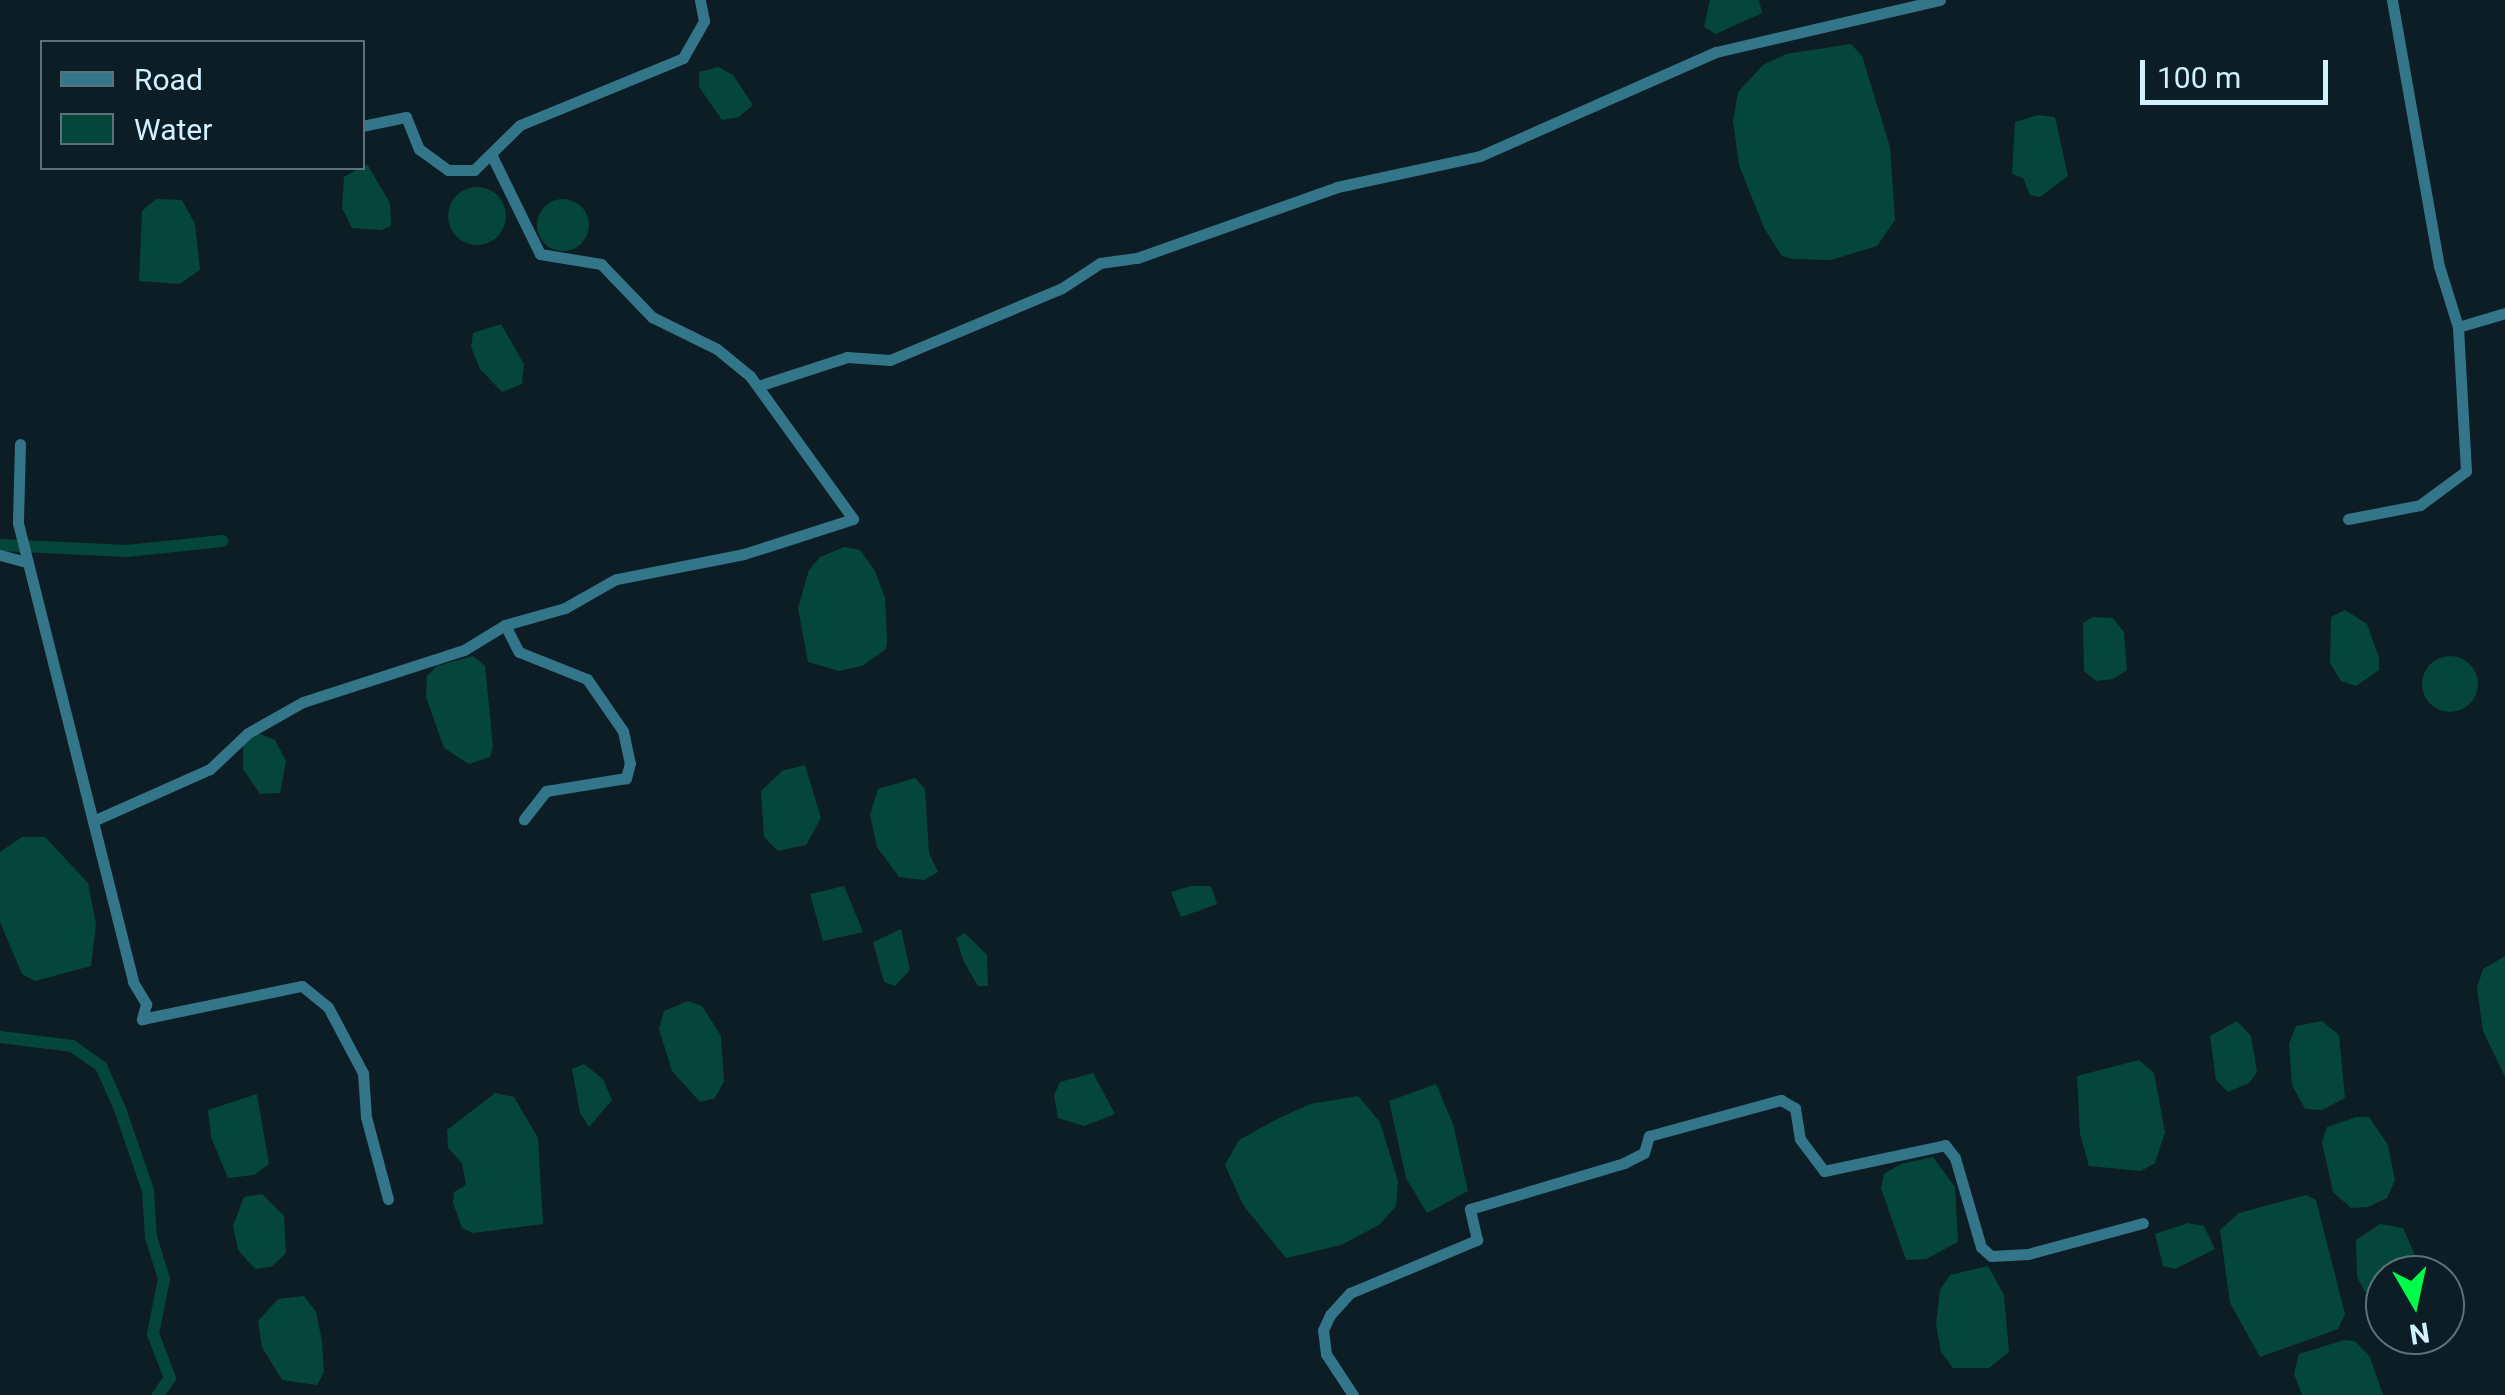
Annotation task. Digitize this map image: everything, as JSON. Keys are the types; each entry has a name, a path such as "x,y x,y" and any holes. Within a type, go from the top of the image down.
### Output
{"street":[{"path":"365,125 406,116 420,149 448,170 474,170 520,125 683,58 704,21 700,0"},
{"path":"758,386 847,357 890,360 1062,288 1100,263 1137,258 1337,187 1480,156 1716,52 1940,0"},
{"path":"2348,519 2420,505 2466,472 2458,327 2438,266 2392,0"},
{"path":"92,822 210,769 248,732 303,702 464,650 506,625 565,608 616,579 744,554 853,519 758,386 717,349 652,317 600,264 540,254 491,154"},
{"path":"2458,327 2505,313"},
{"path":"20,444 18,523 26,562 133,982 146,1004 142,1019 302,986 328,1007 362,1073 366,1117 388,1199"},
{"path":"0,556 26,562"},
{"path":"506,625 519,652 588,679 623,730 630,763 626,778 546,791 524,818"},
{"path":"1353,1395 1326,1354 1323,1330 1330,1316 1350,1293 1477,1240 1470,1209 1624,1163 1644,1153 1649,1136 1780,1100 1795,1108 1800,1139 1824,1171 1945,1145 1955,1158 1981,1247 1991,1256 2028,1254 2143,1222"}],"water":[{"path":"1710,0 1759,0 1762,13 1716,34 1704,27"},
{"path":"1851,44 1862,56 1890,147 1895,220 1877,246 1831,260 1782,256 1764,228 1739,165 1733,121 1738,92 1763,65 1786,54"},
{"path":"718,67 733,75 753,105 739,117 722,120 699,87 699,72"},
{"path":"2038,115 2055,117 2068,176 2040,197 2030,195 2023,178 2012,174 2015,122"},
{"path":"365,165 390,203 391,226 381,230 352,228 342,208 344,177 365,170"},
{"path":"477,187 497,196 506,216 497,236 477,245 457,236 448,216 457,196"},
{"path":"156,199 182,200 195,224 200,270 179,284 139,281 142,211"},
{"path":"563,199 582,206 589,225 582,244 563,251 544,244 537,225 544,206"},
{"path":"501,324 524,364 522,384 502,392 480,369 471,347 473,333"},
{"path":"844,547 860,550 875,571 885,598 887,640 886,649 862,666 839,671 808,662 798,608 809,570 820,557"},
{"path":"2345,610 2367,624 2379,658 2379,670 2356,686 2341,681 2330,663 2331,617"},
{"path":"2093,617 2113,618 2124,632 2127,670 2113,679 2096,681 2084,671 2083,623"},
{"path":"473,656 485,666 493,746 490,757 469,764 444,748 426,697 427,676 437,666"},
{"path":"2450,656 2470,664 2478,684 2470,704 2450,712 2430,704 2422,684 2430,664"},
{"path":"258,733 275,740 286,761 280,793 260,794 243,769 243,744"},
{"path":"805,765 821,818 806,845 778,851 764,837 761,791 782,771"},
{"path":"915,778 925,789 929,853 938,872 924,880 899,877 877,847 870,815 878,789"},
{"path":"22,837 45,837 88,883 96,924 91,966 35,981 22,974 0,922 0,852"},
{"path":"844,886 863,932 823,941 810,894"},
{"path":"1211,886 1217,904 1181,917 1171,892"},
{"path":"901,929 910,970 895,986 884,982 873,942"},
{"path":"965,933 987,955 988,986 978,986 964,962 956,938"},
{"path":"2505,956 2505,1077 2483,1031 2477,988 2483,969"},
{"path":"688,1001 702,1006 721,1036 724,1081 715,1098 700,1102 672,1071 659,1029 664,1011"},
{"path":"2237,1021 2251,1036 2257,1072 2249,1083 2228,1092 2216,1080 2210,1036"},
{"path":"2322,1021 2339,1035 2345,1098 2322,1110 2305,1109 2292,1085 2289,1044 2296,1026"},
{"path":"2139,1060 2154,1073 2165,1132 2155,1163 2141,1171 2089,1166 2080,1134 2077,1076"},
{"path":"584,1064 603,1079 612,1100 589,1127 580,1113 572,1069"},
{"path":"1093,1073 1115,1114 1084,1126 1058,1118 1054,1095 1060,1082"},
{"path":"1436,1084 1453,1124 1468,1191 1427,1213 1406,1178 1389,1101"},
{"path":"495,1093 514,1097 538,1138 543,1224 473,1233 462,1228 453,1203 454,1192 466,1185 462,1163 448,1148 447,1130"},
{"path":"257,1094 269,1164 254,1175 228,1178 211,1137 208,1110"},
{"path":"1358,1096 1380,1122 1398,1181 1396,1206 1379,1225 1341,1245 1286,1258 1243,1205 1225,1165 1239,1140 1275,1120 1310,1104"},
{"path":"2356,1117 2369,1117 2388,1145 2395,1180 2387,1198 2368,1207 2351,1208 2333,1192 2322,1142 2327,1127"},
{"path":"1933,1157 1955,1187 1958,1242 1926,1259 1906,1260 1881,1188 1884,1174 1901,1164"},
{"path":"262,1194 284,1216 286,1253 271,1267 255,1269 238,1250 233,1226 244,1197"},
{"path":"2306,1195 2316,1200 2345,1314 2338,1329 2260,1357 2230,1303 2220,1230 2239,1213"},
{"path":"2188,1223 2204,1226 2215,1249 2175,1269 2163,1266 2155,1234"},
{"path":"2380,1224 2403,1228 2415,1255 2365,1255 2365,1292 2357,1277 2356,1240"},
{"path":"1988,1266 2004,1295 2009,1352 1989,1368 1953,1368 1941,1352 1936,1324 1940,1290 1950,1275"},
{"path":"304,1296 316,1312 322,1341 324,1372 317,1385 282,1380 262,1347 258,1321 278,1299"},
{"path":"2344,1340 2355,1341 2370,1357 2383,1395 2302,1395 2294,1374 2299,1354"}],"waterway":[{"path":"0,545 127,551 222,541"},
{"path":"0,1037 72,1046 101,1066 120,1109 148,1191 151,1237 164,1279 153,1334 170,1378 158,1395"}]}
